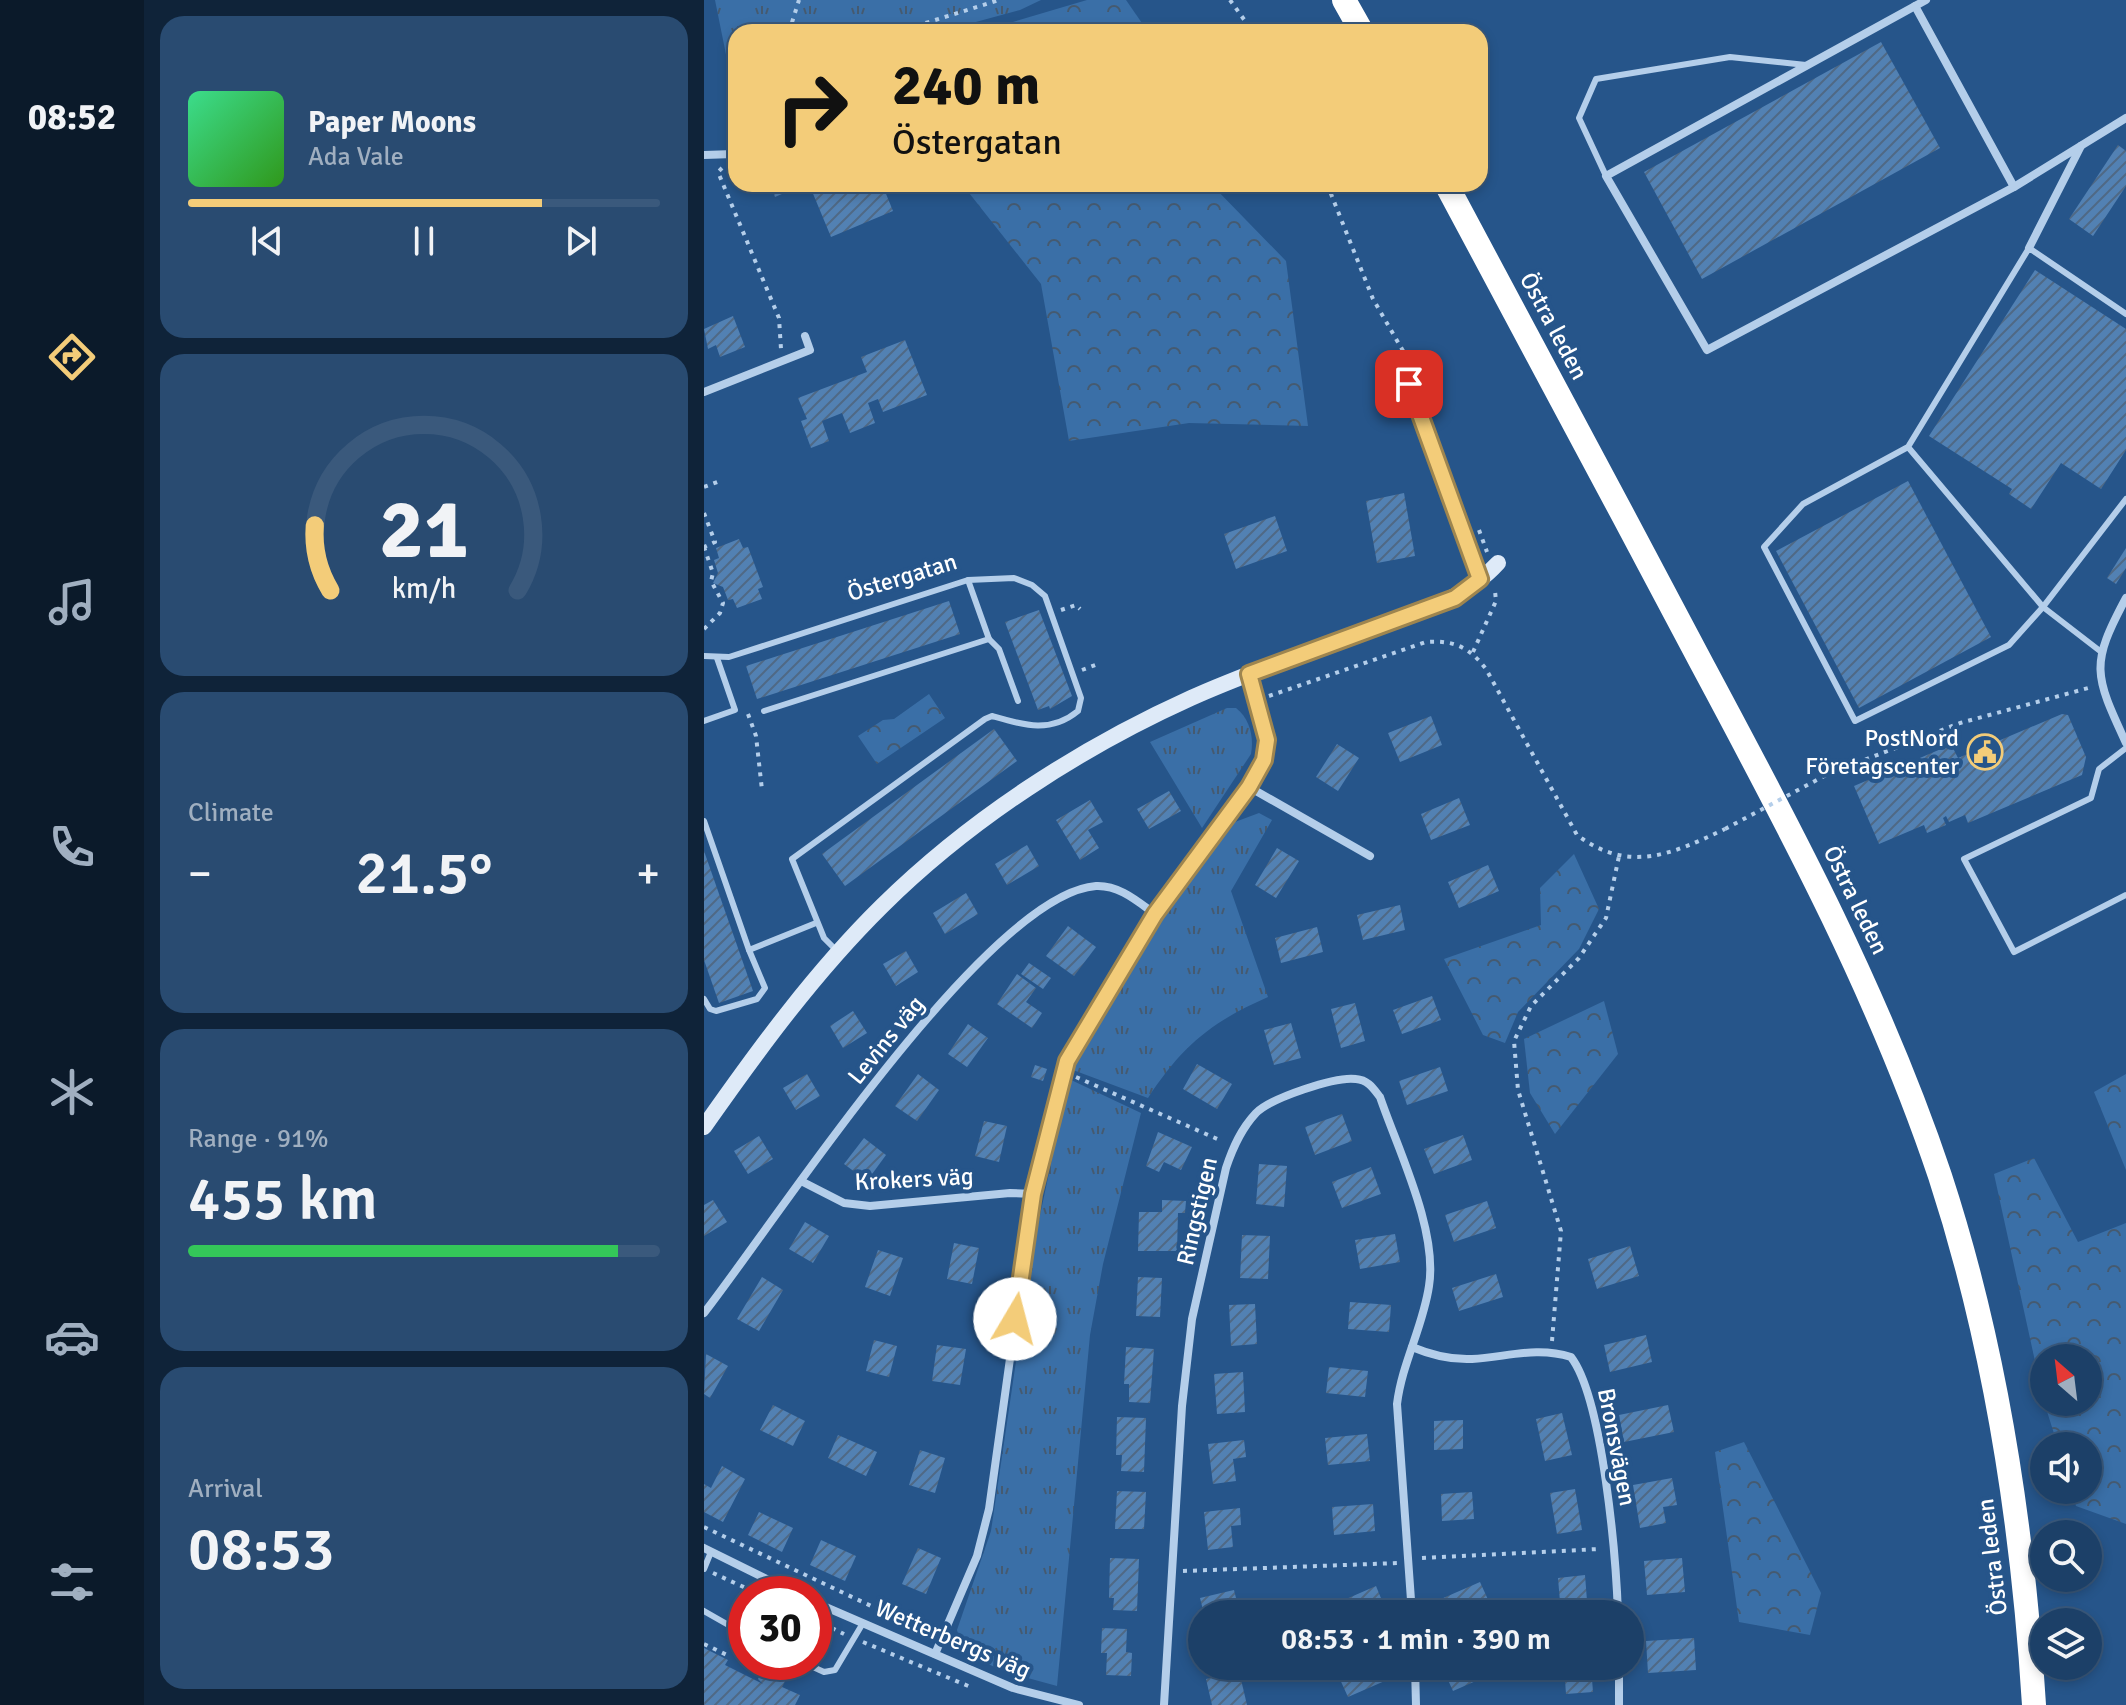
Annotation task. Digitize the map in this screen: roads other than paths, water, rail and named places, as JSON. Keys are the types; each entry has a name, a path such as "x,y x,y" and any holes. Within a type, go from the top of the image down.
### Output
{"highway":[{"path":"1344,0 1358,24"},
{"name":"Östra leden","path":"1450,192 1830,907 1893,1047 1941,1179 1979,1323 2010,1470 2028,1607 2034,1705"}],"street":[{"path":"1926,0 1606,176 1707,350 2014,187 2126,118"},
{"path":"1915,6 2014,187"},
{"path":"2029,248 2081,145"},
{"path":"704,155 728,154"},
{"path":"704,392 810,350 805,336"},
{"path":"1409,384 1480,579"},
{"path":"707,1115 838,952 896,894 957,843 1043,779 1117,734 1249,674 1455,598 1498,563"},
{"path":"2126,598 2100,651 2101,684 2126,745"},
{"path":"935,1654 977,1556 989,1509 1033,1194 1064,1072 1079,1035 1155,914 1249,787 1264,760 1267,740 1249,674"},
{"path":"1249,787 1370,856"},
{"name":"Levins väg","path":"704,1313 801,1181 968,972 1029,919 1094,886 1113,888 1155,914"},
{"name":"Ringstigen","path":"1164,1705 1175,1482 1192,1319 1233,1146 1259,1110 1282,1096 1353,1078 1368,1082 1380,1097 1424,1227 1431,1260 1430,1284 1401,1374 1397,1404 1411,1600"},
{"name":"Krokers väg","path":"801,1181 844,1203 870,1206 1010,1193 1033,1194"},
{"name":"Bronsvägen","path":"1412,1347 1435,1356 1471,1359 1551,1351 1571,1357 1583,1378 1608,1495 1617,1600"},
{"path":"708,1550 761,1576"},
{"name":"Wetterbergs väg","path":"832,1610 1013,1688 1079,1705"},
{"path":"1415,1680 1416,1705"},
{"path":"1619,1680 1619,1705"}],"lane":[{"path":"1606,176 1579,118 1596,79 1730,57 1806,65"},
{"path":"2126,314 2029,248 1908,447 1803,504 1764,547 1855,721 2009,645 2043,607 2126,499"},
{"path":"1908,447 2043,607 2100,651"},
{"path":"968,580 989,639 999,649 1018,701"},
{"name":"Östergatan","path":"717,658 729,657 968,580 1023,580 1040,590 1051,613 1081,698 1078,711 1057,724 1041,727 992,716 985,719 792,859 816,923 824,938 838,952"},
{"path":"764,711 989,639"},
{"path":"704,656 717,658 735,710 704,721"},
{"path":"2126,745 2099,769 2091,798 1964,859 2014,952 2126,895"},
{"path":"704,821 765,988 757,999 716,1011 706,1005 704,999"},
{"path":"749,950 816,923"},
{"path":"704,1569 708,1550"},
{"path":"704,1611 728,1625"},
{"path":"832,1671 863,1623"}],"place":[{"name":"PostNord Företagscenter","path":"1985,752"}]}
